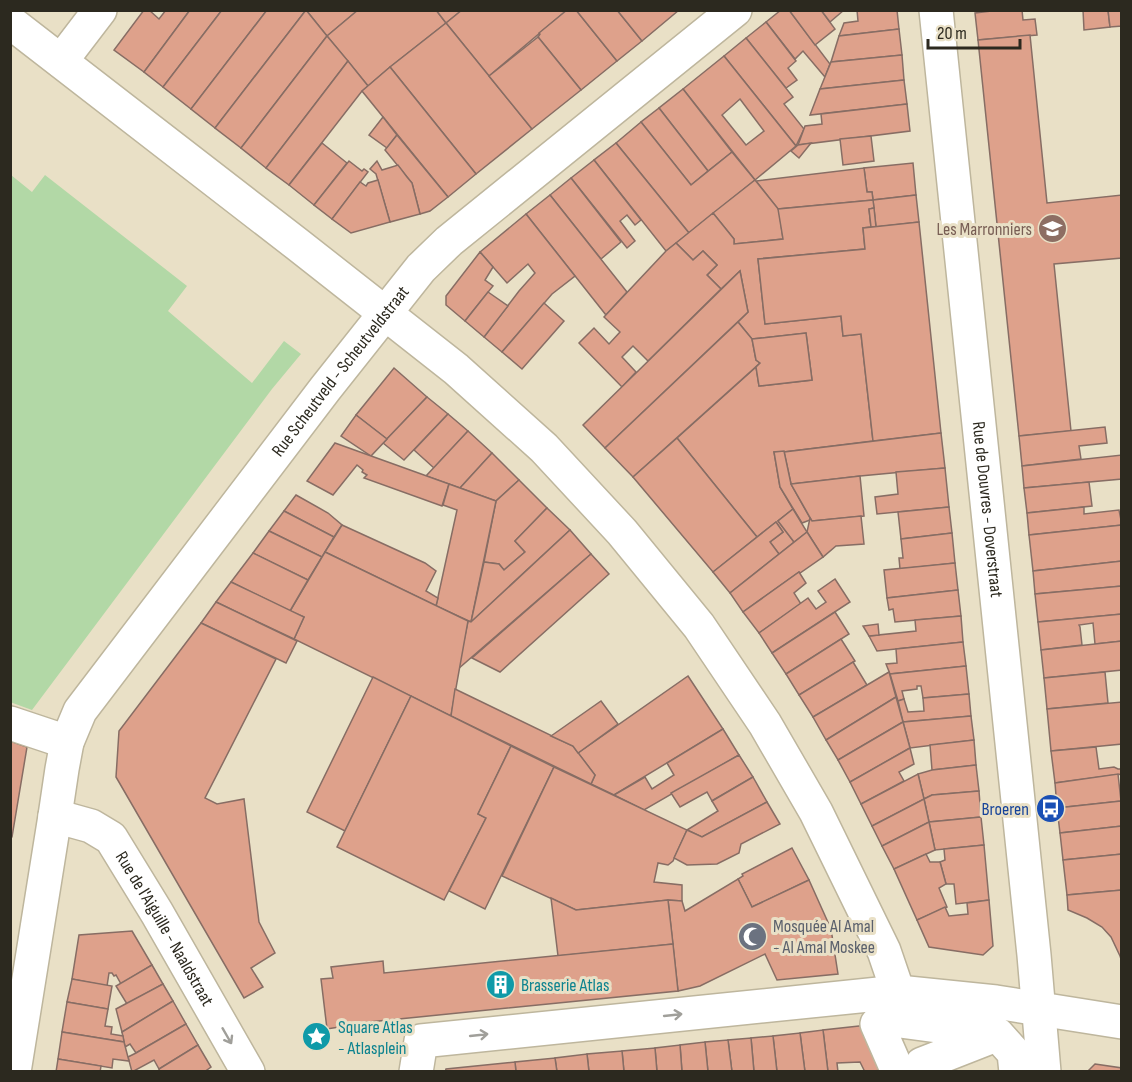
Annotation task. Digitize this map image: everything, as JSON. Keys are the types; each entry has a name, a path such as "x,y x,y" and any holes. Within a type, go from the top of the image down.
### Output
{"street":[{"path":"61,61 100,10"},
{"name":"Rue Scheutveld - Scheutveldstraat","path":"14,1071 25,918 55,816 67,742 81,711 324,389 421,268 449,241 735,10"},
{"name":"Rue de Douvres - Doverstraat","path":"936,10 1044,1071"},
{"path":"10,22 456,369 544,448 622,532 699,626 765,724 816,812 884,951 901,1006"},
{"path":"10,723 67,742"},
{"name":"Rue de l'Aiguille - Naaldstraat","path":"55,816 91,826 111,838 248,1071"},
{"path":"418,1056 901,1006 996,1002 1122,1022"},
{"path":"901,1006 991,1035"},
{"path":"901,1006 877,1024 915,1069 997,1034 1014,1053 1016,1071"}],"green space":[{"path":"11,175 32,192 45,175 187,286 168,311 252,383 284,341 301,354 272,389 32,710 10,702"}],"building":[{"path":"144,10 149,10 159,19 166,10 190,10 144,72 114,50"},
{"path":"190,10 222,10 163,87 144,72"},
{"path":"222,10 267,10 191,109 163,87"},
{"path":"267,10 306,10 215,128 191,109"},
{"path":"306,10 358,10 327,36"},
{"path":"306,10 327,36 241,148 215,128"},
{"path":"358,10 436,10 446,23 368,86 327,36"},
{"path":"436,10 462,10 446,23"},
{"path":"462,10 567,10 489,76 446,23"},
{"path":"567,10 576,10 617,61 581,90 538,37 539,33"},
{"path":"576,10 617,10 642,41 617,61"},
{"path":"617,10 679,10 642,41"},
{"path":"781,10 789,10 830,64 825,77 803,51 795,59 766,22"},
{"path":"789,10 821,10 835,29 815,45"},
{"path":"821,10 844,10 830,22"},
{"path":"857,10 897,10 899,29 839,36 844,23 858,21"},
{"path":"1022,10 1023,20 1035,19 1037,35 978,40 975,13"},
{"path":"1083,10 1108,10 1110,27 1084,30"},
{"path":"1108,10 1122,10 1122,26 1110,27"},
{"path":"766,22 796,61 788,68 797,80 786,88 746,38"},
{"path":"446,23 532,129 476,174 390,67"},
{"path":"899,29 902,55 831,62 839,36"},
{"path":"1030,35 1047,203 1122,195 1122,258 1054,264 1071,431 1019,436 978,40"},
{"path":"327,36 348,61 266,168 241,148"},
{"path":"538,37 581,90 532,129 489,76"},
{"path":"746,38 793,97 784,104 804,129 796,146 724,56"},
{"path":"902,55 904,80 820,89 831,62"},
{"path":"724,56 796,146 755,180 683,89","holes":["740,99 764,131 746,145 722,115"]},
{"path":"348,61 368,86 289,185 266,168"},
{"path":"390,67 476,174 448,197 362,91"},
{"path":"904,80 907,104 810,115 820,89"},
{"path":"683,89 732,152 708,171 659,108"},
{"path":"907,104 910,131 798,145 805,126 822,124 821,114"},
{"path":"659,108 708,171 691,185 641,122"},
{"path":"383,117 397,135 387,148 369,135"},
{"path":"641,122 691,185 732,152 755,180 689,233 616,143"},
{"path":"397,135 448,197 430,211 420,214 412,183 385,150"},
{"path":"871,136 874,161 843,165 840,139"},
{"path":"322,143 347,163 314,205 289,185"},
{"path":"616,143 689,233 666,251 594,160"},
{"path":"811,143 799,158 791,151 798,145"},
{"path":"594,160 641,220 635,225 627,215 620,221 635,241 627,248 571,178"},
{"path":"349,161 362,171 364,169 368,172 332,219 314,205"},
{"path":"377,161 382,170 398,165 412,183 420,214 390,222 376,174 370,169"},
{"path":"913,163 916,195 873,200 872,192 867,192 864,168"},
{"path":"864,168 867,192 872,192 873,200 778,209 756,181"},
{"path":"571,178 621,242 601,259 550,195"},
{"path":"378,180 390,222 351,233 332,219 360,182 366,186"},
{"path":"755,180 779,210 783,239 734,244 734,239 713,213"},
{"path":"550,195 627,292 606,315 526,214"},
{"path":"916,195 919,222 876,227 873,200"},
{"path":"873,200 874,208 869,209 871,227 863,228 865,249 758,259 765,324 841,316 843,336 861,334 873,441 774,452 780,487 793,509 778,521 794,542 779,554 770,542 783,532 776,522 757,537 677,438 756,367 759,386 812,380 806,333 752,339 738,322 748,312 740,271 721,289 707,275 717,265 703,251 693,260 676,243 713,213 734,239 734,244 783,239 778,209"},
{"path":"874,208 876,227 871,227 869,209"},
{"path":"526,214 575,276 552,294 502,352 484,337 535,273 528,264 507,283 480,252"},
{"path":"919,222 941,433 873,441 861,334 843,336 841,316 765,324 758,259 865,249 863,228"},
{"path":"676,243 693,260 703,251 717,265 707,275 721,289 648,361 633,346 622,357 636,372 622,387 579,343 594,328 609,344 620,332 604,317"},
{"path":"480,252 493,267 485,280 493,286 465,321 446,305 446,296"},
{"path":"740,271 748,312 605,448 583,425"},
{"path":"488,292 508,306 484,337 465,321"},
{"path":"544,303 564,321 522,369 502,352"},
{"path":"738,322 752,339 756,360 760,363 633,477 605,448"},
{"path":"806,333 812,380 759,386 756,367 760,363 756,360 752,339"},
{"path":"394,368 427,397 387,439 356,415"},
{"path":"427,397 448,414 404,460 383,443"},
{"path":"448,414 468,431 434,468 414,450"},
{"path":"356,415 387,439 371,456 341,436"},
{"path":"1105,427 1107,443 1079,446 1081,459 1022,466 1019,436"},
{"path":"468,431 492,453 460,488 426,476"},
{"path":"941,433 945,468 791,484 784,452"},
{"path":"677,438 757,537 713,572 633,477"},
{"path":"335,443 449,484 442,506 364,478 367,475 357,465 333,495 307,481"},
{"path":"784,451 791,484 810,518 802,523 780,487 774,452"},
{"path":"492,453 519,480 496,501 460,488"},
{"path":"1122,455 1122,479 1024,488 1022,466"},
{"path":"945,468 949,507 877,514 875,497 898,494 896,472"},
{"path":"860,476 864,516 812,521 791,484"},
{"path":"519,480 547,508 515,541 525,552 504,570 499,564 484,562 496,501"},
{"path":"1089,482 1092,506 1027,513 1024,488"},
{"path":"449,484 496,501 471,622 436,606 457,510 443,505"},
{"path":"296,495 328,513 342,525 334,537 284,511"},
{"path":"949,507 952,533 901,539 898,512"},
{"path":"1084,507 1084,514 1119,510 1122,525 1029,535 1027,513"},
{"path":"547,508 570,530 471,622 484,562 499,564 504,570 525,552 515,541"},
{"path":"793,509 807,532 794,542 778,521"},
{"path":"284,511 334,537 322,557 269,531"},
{"path":"861,516 864,544 836,546 823,557 807,532 810,518 812,521"},
{"path":"776,522 783,532 770,542 779,554 730,593 713,572"},
{"path":"342,525 425,563 436,571 426,591 438,598 436,606 325,552"},
{"path":"1122,525 1122,561 1033,571 1029,535"},
{"path":"570,530 591,554 458,669 468,621 471,622"},
{"path":"269,531 322,557 308,580 253,553"},
{"path":"807,532 823,557 743,612 730,593"},
{"path":"952,533 955,563 900,569 899,558 903,558 901,539"},
{"path":"325,552 468,621 451,716 294,639 304,617 290,611"},
{"path":"253,553 308,580 290,611 231,582"},
{"path":"591,554 609,574 500,672 472,658"},
{"path":"1122,561 1122,586 1035,594 1033,571"},
{"path":"955,563 958,590 887,598 884,570"},
{"path":"799,572 806,583 794,593 801,604 759,633 743,612"},
{"path":"835,579 850,602 772,653 759,633 808,598 816,609 826,602 818,591"},
{"path":"231,582 304,617 294,639 216,602"},
{"path":"1122,586 1122,614 1038,622 1035,594"},
{"path":"958,590 961,616 895,622 893,609 889,610 887,598"},
{"path":"216,602 297,641 286,663 201,623"},
{"path":"835,612 849,634 786,674 772,653"},
{"path":"1122,614 1122,641 1095,644 1093,623 1079,625 1082,645 1041,650 1038,622"},
{"path":"961,616 963,642 877,651 869,636 916,631 915,620"},
{"path":"201,623 276,659 205,798 217,804 244,799 259,922 275,953 251,968 263,987 244,998 116,777 119,731"},
{"path":"878,624 879,635 869,636 863,626"},
{"path":"841,639 855,661 799,695 786,674"},
{"path":"1122,641 1122,670 1044,678 1041,650"},
{"path":"963,642 966,666 890,674 886,664 897,663 896,649"},
{"path":"853,662 867,685 813,717 799,695"},
{"path":"966,666 969,694 923,698 921,686 917,686 917,689 902,691 904,699 898,701 890,674"},
{"path":"889,672 896,697 826,740 813,717"},
{"path":"1105,672 1108,703 1047,709 1044,678"},
{"path":"688,676 723,729 614,795 591,784 595,775 578,753"},
{"path":"373,677 411,696 345,831 307,812"},
{"path":"455,689 573,746 595,775 591,784 451,716"},
{"path":"969,694 971,716 903,722 898,701 904,699 908,712 924,711 923,698"},
{"path":"411,696 511,746 478,814 486,818 444,900 337,847"},
{"path":"896,697 903,722 838,760 826,740"},
{"path":"601,701 618,724 578,753 573,746 551,736"},
{"path":"1122,702 1122,744 1051,751 1047,709"},
{"path":"971,716 974,740 910,748 903,722"},
{"path":"903,722 910,748 850,782 838,760"},
{"path":"723,729 739,755 644,810 614,795 645,777 652,789 674,775 667,763"},
{"path":"974,740 976,765 932,770 930,745"},
{"path":"10,741 27,747 10,839"},
{"path":"511,746 554,767 485,909 449,891 486,818 478,814"},
{"path":"1096,747 1099,769 1114,767 1122,769 1122,774 1055,783 1051,751"},
{"path":"910,748 914,764 899,772 904,781 861,804 850,782"},
{"path":"739,755 753,777 712,801 707,792 680,807 671,793"},
{"path":"976,765 979,791 932,795 924,799 918,774 932,770"},
{"path":"554,767 687,830 673,861 668,865 658,863 654,882 682,885 682,901 668,900 576,910 502,876"},
{"path":"918,774 924,799 872,826 861,804"},
{"path":"1118,774 1121,801 1057,808 1055,783"},
{"path":"753,777 767,802 702,837 687,830 718,811 712,801"},
{"path":"979,791 981,817 929,822 924,799 932,795"},
{"path":"924,799 929,822 882,846 872,826"},
{"path":"1121,801 1122,826 1060,833 1057,808"},
{"path":"767,802 780,824 741,844 739,853 717,864 687,865 674,858 687,830 702,837"},
{"path":"981,817 984,845 935,850 929,822"},
{"path":"929,822 935,850 894,869 882,846"},
{"path":"1122,826 1122,854 1063,860 1060,833"},
{"path":"984,845 989,900 956,904 954,884 946,884 940,862 945,860 944,849"},
{"path":"792,848 809,880 752,907 738,879 743,876 742,874"},
{"path":"926,854 930,862 940,862 946,884 939,888 947,907 917,920 894,869"},
{"path":"1122,854 1122,890 1067,895 1063,860"},
{"name":"Mosquée Al Amal - Al Amal Moskee","path":"738,879 752,907 809,880 831,929 838,974 777,980 765,954 700,986 678,991 668,900 682,901 685,911"},
{"path":"1122,890 1122,962 1111,937 1102,927 1068,910 1067,895"},
{"path":"551,898 576,910 668,900 673,944 558,956"},
{"path":"989,900 993,946 983,955 929,947 917,920 945,907 949,916 968,914 967,903"},
{"path":"132,931 152,965 121,984 116,975 112,973 109,973 107,986 72,979 79,935"},
{"name":"Brasserie Atlas","path":"673,944 678,991 339,1025 339,1027 327,1029 321,979 333,978 331,967 383,961 384,973"},
{"path":"152,965 163,984 127,1004 116,986"},
{"path":"72,979 112,986 108,1009 67,1002"},
{"path":"163,984 173,1001 122,1032 116,1009"},
{"path":"173,1001 186,1024 136,1053 130,1044 125,1047 122,1032"},
{"path":"67,1002 108,1009 105,1026 112,1027 111,1034 123,1036 124,1042 62,1032"},
{"path":"186,1024 198,1045 159,1069 154,1060 132,1072 128,1057"},
{"path":"877,1024 892,1064 874,1072 865,1072 860,1062 837,1063 838,1072 828,1072 823,1030"},
{"path":"823,1030 828,1072 805,1072 800,1033"},
{"path":"62,1032 124,1042 129,1061 113,1059 112,1068 58,1059"},
{"path":"800,1033 805,1072 777,1072 773,1036"},
{"path":"773,1036 777,1072 754,1072 751,1038"},
{"path":"751,1038 754,1072 732,1072 728,1040"},
{"path":"728,1040 732,1072 708,1072 705,1042"},
{"path":"705,1042 708,1072 682,1072 680,1045"},
{"path":"198,1045 211,1067 204,1072 160,1072 159,1069"},
{"path":"680,1045 682,1072 657,1072 655,1048"},
{"path":"655,1048 657,1072 624,1072 622,1051"},
{"path":"622,1051 624,1072 589,1072 587,1054"},
{"path":"587,1054 589,1072 557,1072 555,1058"},
{"path":"555,1058 557,1072 516,1072 515,1062"},
{"path":"58,1059 101,1066 100,1072 56,1072"},
{"path":"515,1062 516,1072 445,1072 446,1069"},
{"path":"1095,1064 1122,1068 1122,1072 1087,1072"}],"place":[{"name":"Les Marronniers","path":"1053,229"},
{"name":"Broeren","path":"1050,809"},
{"name":"Mosquée Al Amal - Al Amal Moskee","path":"752,936"},
{"name":"Brasserie Atlas","path":"500,985"},
{"name":"Square Atlas - Atlasplein","path":"317,1037"}]}
